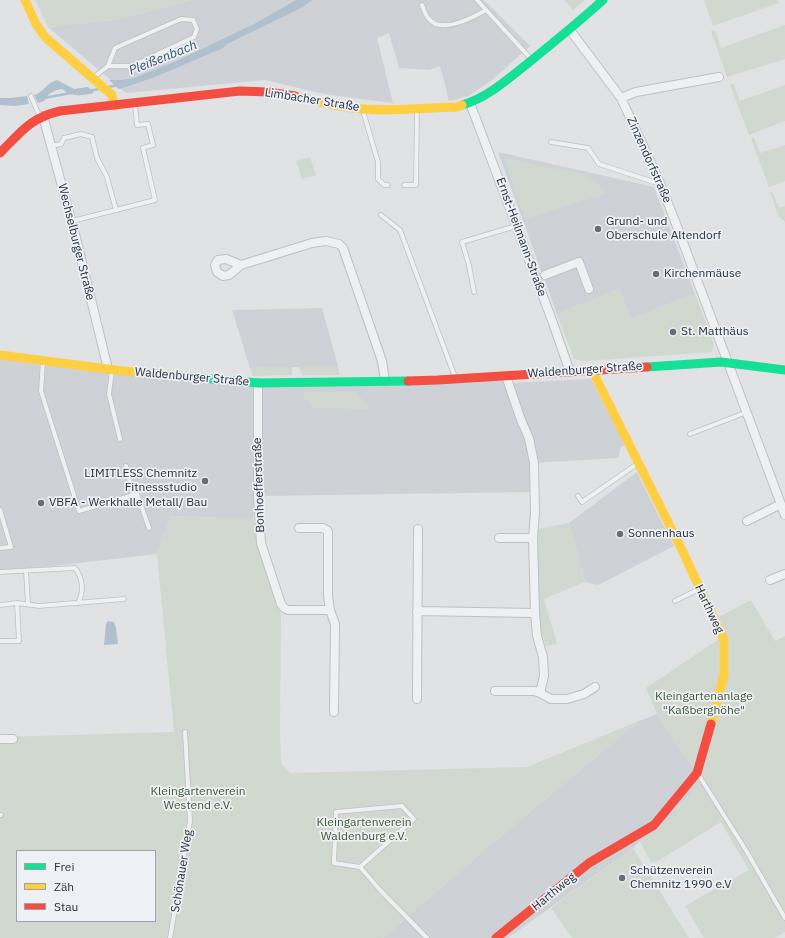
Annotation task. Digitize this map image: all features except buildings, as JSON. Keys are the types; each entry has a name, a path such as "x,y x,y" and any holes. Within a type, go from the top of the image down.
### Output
{"street":[{"path":"25,0 36,24 45,37 112,95 114,106"},
{"name":"Limbacher Straße","path":"0,153 30,123 41,117 63,112 220,93 255,91 275,92 323,103 363,109 457,107 470,103 500,84 570,30 603,0"},
{"name":"Zinzendorfstraße","path":"570,30 621,98 660,185 785,515"},
{"path":"621,98 636,92 719,77"},
{"name":"Ernst-Heilmann-Straße","path":"470,103 570,372"},
{"name":"Wechselburger Straße","path":"41,117 51,146 110,369"},
{"path":"241,265 320,241 332,242 343,248 382,361 384,381"},
{"path":"545,274 579,262 589,289"},
{"name":"Waldenburger Straße","path":"0,355 178,377 258,383 456,379 721,362 785,370"},
{"name":"Harthweg","path":"496,938 589,863 654,825 698,773 724,675 724,640 639,462 592,370"},
{"path":"506,376 521,420 529,438 534,463 535,513 533,538 535,613 537,636 543,657 544,676 540,693"},
{"name":"Bonhoefferstraße","path":"258,383 258,496 261,543 281,604 284,608 288,610 330,610"},
{"path":"747,521 781,504"},
{"path":"299,528 323,528 328,531 328,596 330,610 335,624 334,712"},
{"path":"417,699 418,529"},
{"path":"499,538 533,538"},
{"path":"770,580 785,574"},
{"path":"417,611 535,613"},
{"path":"495,691 535,691 551,699 567,699 584,694 595,687"},
{"path":"0,739 13,740"}],"lane":[{"path":"477,0 532,60"},
{"path":"422,5 429,20 442,26 471,18 486,10"},
{"path":"94,79 108,66 115,48 181,19 192,20 197,29 194,37 132,66 108,66"},
{"path":"31,96 33,104 41,117"},
{"path":"71,221 155,200 142,148 153,145 148,124 137,125 135,104"},
{"path":"404,185 416,185 417,108"},
{"path":"363,109 378,162 378,179 384,185 388,185"},
{"path":"51,146 61,144 64,138 80,134 92,137 97,158 107,177 116,210"},
{"path":"551,142 588,148 599,164 660,185"},
{"path":"381,215 400,230 456,379"},
{"path":"474,292 469,266 462,242 517,226"},
{"path":"536,278 545,274"},
{"path":"43,361 40,391 79,512 137,494 149,528"},
{"path":"110,369 109,394 120,439"},
{"path":"690,434 747,412"},
{"path":"578,496 582,502 639,462"},
{"path":"126,466 133,495"},
{"path":"0,510 11,547 0,548"},
{"path":"0,572 75,568 80,575 82,596 78,603"},
{"path":"26,571 28,604"},
{"path":"675,601 700,588"},
{"path":"0,605 17,603 39,606 124,599"},
{"path":"0,641 19,641 17,603"},
{"name":"Schönauer Weg","path":"170,938 190,821 185,732"},
{"path":"698,773 747,852 785,918"},
{"path":"360,867 414,819 402,806 336,812 334,863 360,867 380,890 427,938"}],"shaded area":[{"path":"191,0 484,0 530,46 491,81 468,96 449,101 440,66 429,70 399,68 389,33 377,38 393,103 324,94 265,80 126,93 48,27 120,19"},
{"name":"Grund- und Oberschule Altendorf","path":"498,152 654,187 695,294 631,319 619,289 557,314"},
{"path":"322,308 338,366 250,368 232,310"},
{"path":"0,359 258,383 506,376 509,383 591,379 625,445 621,447 618,458 534,463 535,492 258,496 253,519 171,516 157,554 0,572"},
{"name":"Sonnenhaus","path":"637,472 674,546 598,585 585,582 569,523"},
{"path":"657,714 692,766 699,785 655,832 640,841 633,848 508,938 383,938 482,852 639,721"}],"green space":[{"path":"35,0 192,0 120,19 48,27"},
{"path":"564,0 585,0 573,10"},
{"path":"704,0 778,0 779,3 713,26"},
{"path":"785,25 785,59 727,77 711,31 715,30 721,48"},
{"path":"733,83 740,101 785,85 785,121 749,135 730,85"},
{"path":"754,137 760,153 785,145 785,181 769,187 751,139"},
{"path":"310,157 316,175 302,179 296,161"},
{"path":"504,158 587,175 608,193 525,219"},
{"path":"772,191 779,208 785,206 785,222 779,217 770,192"},
{"path":"619,289 631,319 695,294 714,344 712,352 585,361 574,359 557,314"},
{"path":"338,366 340,375 303,375 298,367"},
{"path":"292,367 292,375 253,376 250,368"},
{"path":"304,392 356,392 370,409 311,408 312,403 304,398"},
{"path":"171,516 253,519 281,616 281,763 290,773 527,767 639,721 482,852 383,938 0,938 0,737 174,732 157,554"},
{"path":"569,523 585,582 544,599 557,644 546,646 540,628 538,600 538,529"},
{"name":"Kleingartenanlage \"Kaßberghöhe\"","path":"751,600 775,641 785,636 785,932 775,938 704,938 685,906 749,870 721,822 658,861 651,862 640,841 655,832 699,785 692,766 657,714 646,688 725,635 719,617"},
{"name":"Schützenverein Chemnitz 1990 e.V","path":"633,848 689,938 572,938 551,908"}],"water":[{"path":"296,0 312,0 303,7 227,44 221,49 142,82 119,89 109,80 134,78 179,60 256,23"},
{"path":"57,80 74,89 88,87 94,93 74,95 59,89 52,92 44,101 38,103 34,95 53,81"},
{"path":"27,96 29,104 14,106 0,105 0,98"},
{"path":"108,621 114,622 118,644 104,645 106,624"}],"waterway":[{"name":"Pleißenbach","path":"108,87 119,85"},
{"name":"Pleißenbach","path":"88,91 99,89"},
{"path":"44,98 71,93"}],"traffic: fast":[{"path":"462,105 480,98 505,82 603,0"},
{"path":"647,367 721,362 785,370"},
{"path":"178,376 258,383 408,381"}],"traffic: slow":[{"path":"25,0 36,24 45,37 112,95 114,106"},
{"path":"295,96 338,106 378,110 457,107 462,105"},
{"path":"0,355 123,371 178,376"},
{"path":"592,370 681,548 724,640 724,675 711,724"}],"traffic: jam":[{"path":"0,153 20,132 33,122 60,111 240,91 268,92 295,96"},
{"path":"408,381 647,367"},
{"path":"496,938 589,863 654,825 697,773 711,724"}],"place":[{"name":"Grund- und Oberschule Altendorf","path":"598,229"},
{"name":"Kirchenmäuse","path":"656,274"},
{"name":"St. Matthäus","path":"673,332"},
{"name":"LIMITLESS Chemnitz Fitnessstudio","path":"205,481"},
{"name":"VBFA - Werkhalle Metall/ Bau","path":"41,503"},
{"name":"Sonnenhaus","path":"620,534"},
{"name":"Schützenverein Chemnitz 1990 e.V","path":"622,878"}],"park label":[{"name":"Kleingartenverein Westend e.V.","path":"198,799"},
{"name":"Kleingartenverein Waldenburg e.V.","path":"364,830"}]}
